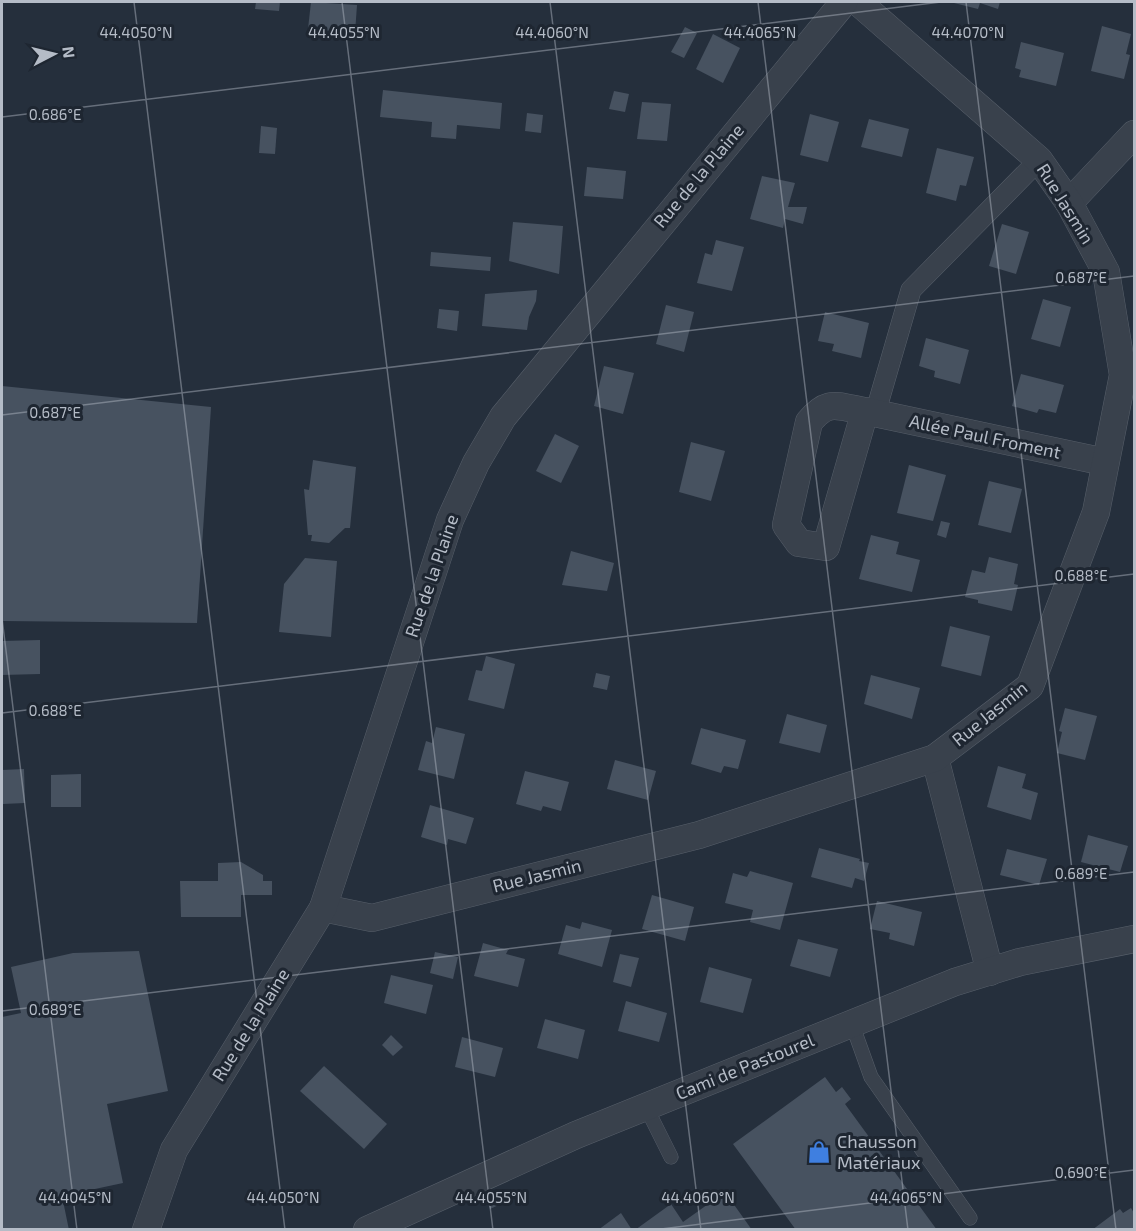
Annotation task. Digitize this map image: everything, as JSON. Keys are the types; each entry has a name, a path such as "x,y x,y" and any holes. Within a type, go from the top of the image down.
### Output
{"street":[{"name":"Rue Jasmin","path":"323,908 372,918 699,835 935,758 1030,686 1096,512 1123,375 1106,272 1069,202 1039,160 840,4"},
{"name":"Rue de la Plaine","path":"148,1228 174,1150 323,908 450,520 476,463 503,417 840,4"},
{"path":"1069,202 1134,134"},
{"path":"870,412 911,290 1039,160"},
{"name":"Allée Paul Froment","path":"870,412 826,547 799,543 786,525 809,422 820,409 829,406 870,412 1105,462"},
{"path":"935,758 990,972"},
{"name":"Cami de Pastourel","path":"367,1230 576,1135 956,982 1020,962 1134,939"}],"lane":[{"path":"852,1024 871,1077 970,1218"},
{"path":"646,1107 671,1157"}],"building":[{"path":"256,2 280,2 279,11 255,9"},
{"path":"311,2 357,5 355,33 308,29"},
{"path":"950,2 1000,2 998,9 980,3 978,9"},
{"path":"1102,26 1131,34 1126,54 1130,55 1124,79 1091,71"},
{"path":"685,27 697,33 684,58 671,52"},
{"path":"713,34 740,48 723,83 696,69"},
{"path":"1021,42 1064,53 1056,86 1019,77 1021,70 1015,68"},
{"path":"383,90 502,103 500,129 457,125 456,139 431,137 432,122 380,117"},
{"path":"614,91 629,94 625,112 609,109"},
{"path":"642,102 671,104 667,141 637,139"},
{"path":"527,113 543,115 541,133 525,131"},
{"path":"810,114 839,122 828,162 800,155"},
{"path":"869,119 909,129 902,157 861,147"},
{"path":"261,126 277,128 275,154 259,153"},
{"path":"937,148 974,157 966,186 960,185 956,201 926,193"},
{"path":"587,167 626,171 623,199 584,196"},
{"path":"762,176 795,183 788,207 807,207 803,224 785,219 783,228 750,219"},
{"path":"513,222 563,226 559,274 509,261"},
{"path":"1002,224 1029,232 1016,274 989,266"},
{"path":"716,240 744,247 732,291 697,283 705,253 712,255"},
{"path":"431,252 491,257 490,271 430,266"},
{"path":"537,290 527,330 482,326 485,294"},
{"path":"1043,299 1071,307 1060,347 1031,339"},
{"path":"666,305 694,312 684,352 656,344"},
{"path":"439,309 459,311 457,331 437,328"},
{"path":"825,312 869,323 861,358 832,351 834,344 818,341"},
{"path":"926,338 969,350 960,384 934,377 935,371 919,366"},
{"path":"604,366 634,373 623,414 594,406"},
{"path":"1021,374 1064,385 1056,413 1039,409 1037,413 1012,406"},
{"path":"2,386 211,407 197,623 2,621"},
{"path":"555,434 579,446 561,483 536,471"},
{"path":"691,442 725,451 711,501 679,492"},
{"path":"313,460 356,467 350,528 345,528 329,543 311,541 312,535 308,535 304,489 309,490"},
{"path":"909,465 946,475 933,521 897,513"},
{"path":"989,481 1022,489 1011,533 978,525"},
{"path":"941,521 950,523 946,538 937,535"},
{"path":"871,535 899,542 896,554 920,560 912,592 859,579"},
{"path":"571,551 614,563 607,591 562,585"},
{"path":"989,557 1018,564 1014,584 1018,585 1012,611 978,603 978,600 965,597 972,570 985,573"},
{"path":"305,558 337,561 331,637 279,632 284,584"},
{"path":"950,626 990,636 981,676 941,666"},
{"path":"40,640 40,674 2,675 2,641"},
{"path":"486,656 515,664 504,709 468,700 476,670 482,671"},
{"path":"596,673 610,676 607,690 593,687"},
{"path":"871,675 920,688 912,719 864,704"},
{"path":"1065,708 1097,716 1085,760 1057,753 1062,732 1059,731"},
{"path":"787,714 827,725 820,753 779,743"},
{"path":"436,727 465,734 454,779 418,770 426,741 432,743"},
{"path":"701,728 746,740 738,769 724,766 721,773 691,764"},
{"path":"615,760 656,771 648,800 607,789"},
{"path":"998,766 1026,774 1022,788 1038,793 1031,820 987,807"},
{"path":"24,769 25,803 3,804 2,770"},
{"path":"525,771 569,782 561,811 543,806 541,811 516,804"},
{"path":"81,774 81,807 51,807 51,775"},
{"path":"430,805 474,818 466,844 448,839 447,845 421,837"},
{"path":"1088,835 1128,846 1120,872 1081,862"},
{"path":"819,848 869,863 864,881 855,878 852,888 811,877"},
{"path":"1007,849 1047,859 1039,885 1000,875"},
{"path":"241,862 263,875 263,881 272,881 272,895 241,895 241,917 181,917 180,881 218,881 218,863"},
{"path":"750,871 793,883 780,930 750,922 753,910 725,903 733,873 747,877"},
{"path":"652,895 694,907 685,941 642,929"},
{"path":"877,901 922,912 914,946 889,939 890,933 870,929"},
{"path":"582,922 612,930 602,967 558,954 566,925 580,929"},
{"path":"798,939 838,949 830,977 790,966"},
{"path":"483,943 508,950 506,954 525,959 518,987 474,976"},
{"path":"139,951 168,1091 107,1104 123,1183 62,1196 69,1230 2,1230 2,1017 21,1013 11,967 73,953"},
{"path":"435,952 458,957 453,979 430,973"},
{"path":"620,954 639,958 631,987 613,982"},
{"path":"709,967 752,979 743,1013 700,1002"},
{"path":"391,975 433,985 426,1014 384,1003"},
{"path":"626,1001 667,1013 659,1042 618,1031"},
{"path":"545,1019 585,1030 578,1059 537,1048"},
{"path":"391,1035 403,1047 393,1056 382,1045"},
{"path":"462,1037 503,1048 495,1077 455,1067"},
{"path":"324,1066 387,1124 364,1149 300,1091"},
{"path":"825,1077 836,1092 842,1087 851,1099 845,1104 937,1230 796,1230 733,1144"},
{"path":"725,1192 752,1230 635,1230 671,1204 683,1222"},
{"path":"499,1196 503,1203 490,1209 487,1201"},
{"path":"1131,1208 1134,1213 1134,1230 1092,1230 1120,1209 1123,1213"},
{"path":"621,1213 632,1230 598,1230"}],"place":[{"name":"Chausson Matériaux","path":"819,1152"}]}
